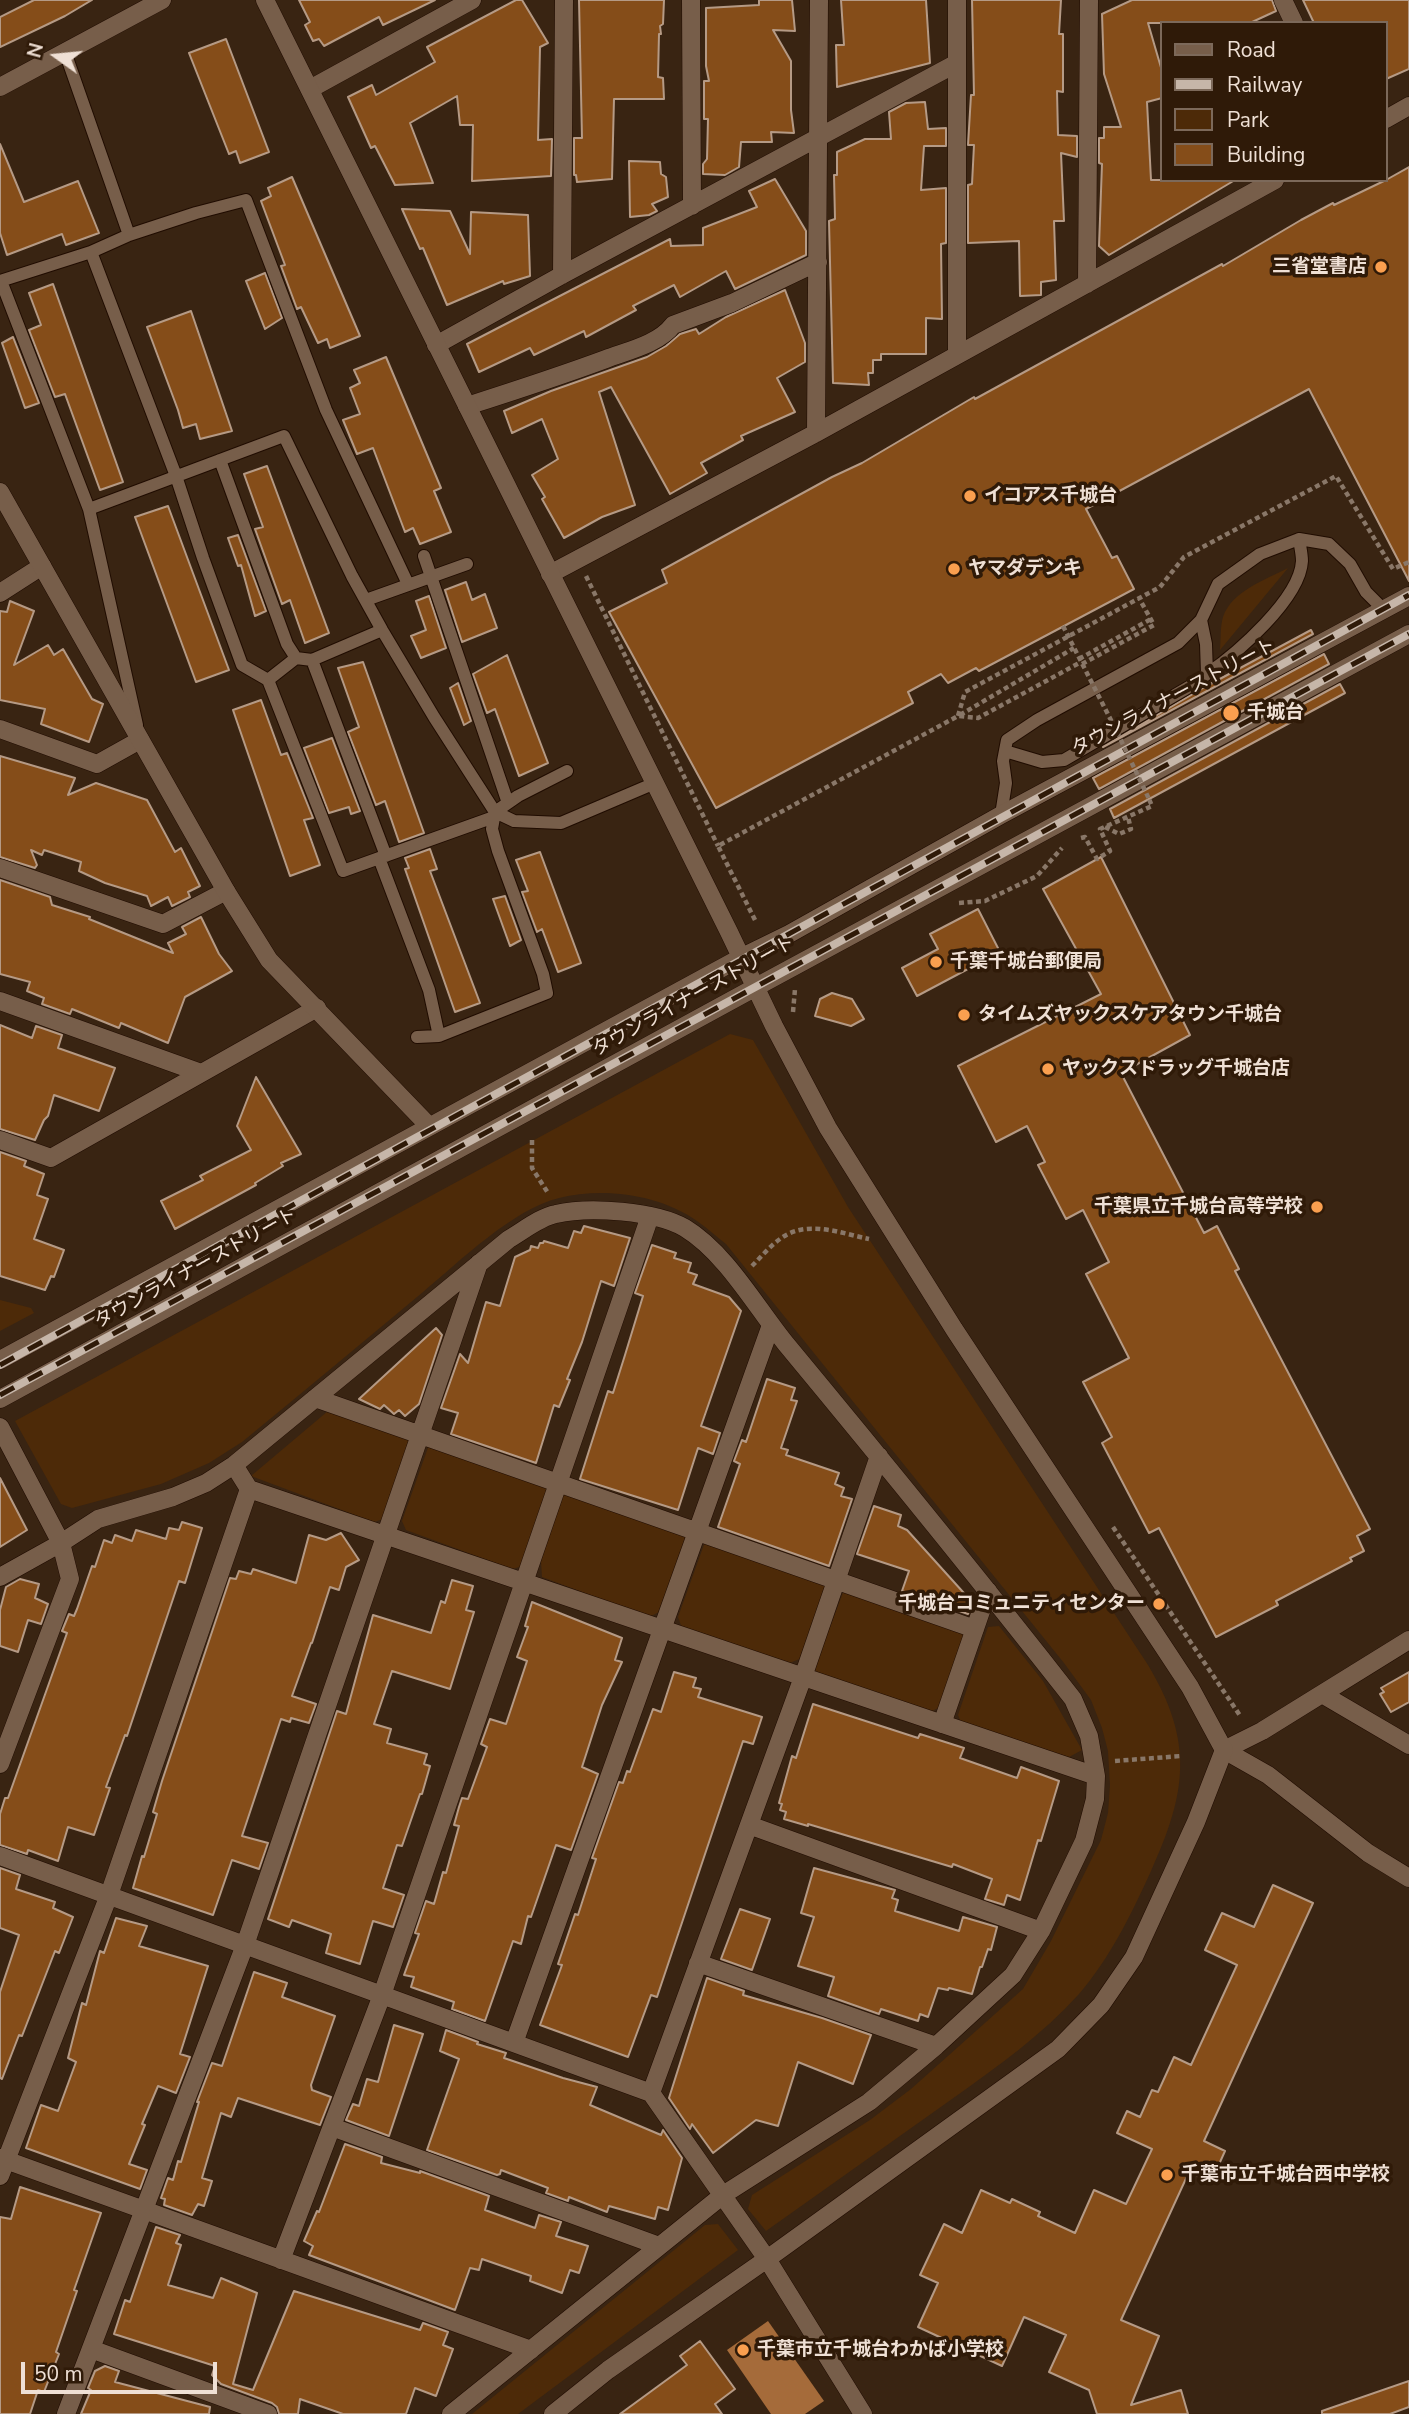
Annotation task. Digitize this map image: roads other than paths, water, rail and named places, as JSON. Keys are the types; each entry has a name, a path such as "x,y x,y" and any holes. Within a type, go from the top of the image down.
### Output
{"street":[{"path":"0,87 162,0"},
{"path":"265,0 828,1128 947,1318 1190,1687 1224,1750 1268,1775 1368,1853 1409,1878"},
{"path":"310,89 472,0"},
{"path":"562,275 564,0"},
{"path":"691,0 692,206"},
{"path":"816,433 819,0"},
{"path":"957,0 957,355"},
{"path":"1087,284 1088,0"},
{"path":"1283,0 1293,21"},
{"path":"436,345 957,63"},
{"path":"1388,118 1409,106"},
{"path":"550,574 816,433 1271,182"},
{"path":"467,406 541,383 641,345 667,333 673,325 732,303 818,262"},
{"path":"0,492 226,891 270,960 429,1126"},
{"path":"0,593 42,566"},
{"name":"タウンライナーストリート","path":"0,1360 741,957 789,934 1000,815 1409,596"},
{"name":"タウンライナーストリート","path":"0,1399 1409,634"},
{"path":"0,729 97,764 140,740"},
{"path":"0,867 163,924 226,891"},
{"path":"0,1001 201,1073"},
{"path":"0,1140 51,1158 317,1008"},
{"path":"0,1577 98,1519 173,1497 206,1483 234,1465 509,1239 554,1214 598,1210 650,1216 685,1228 719,1256 771,1325 1073,1699 1089,1736 1096,1776 1095,1799 1084,1841 1041,1931 1013,1975 936,2046 869,2102 723,2195 451,2414"},
{"path":"281,2260 382,1995 650,1216"},
{"path":"66,2414 245,1945 479,1264"},
{"path":"514,2043 771,1325"},
{"path":"315,1398 975,1629"},
{"path":"0,1427 61,1543 70,1579 0,1764"},
{"path":"651,2093 803,1676 879,1456"},
{"path":"234,1465 248,1489 1096,1776"},
{"path":"248,1489 108,1895 2,2165 144,2210 531,2350"},
{"path":"942,1724 988,1591"},
{"path":"553,2414 608,2370 1058,2049 1101,2005 1134,1957 1196,1822 1224,1750 1253,1736 1409,1640"},
{"path":"1322,1694 1409,1745"},
{"path":"749,1825 1041,1931"},
{"path":"0,1856 651,2093 767,2259 863,2414"},
{"path":"698,1963 936,2046"},
{"path":"332,2127 659,2246"},
{"path":"91,2349 268,2414"}],"lane":[{"path":"65,52 130,235"},
{"path":"140,740 89,509 1,281 91,252 130,235 196,213 246,201 326,410 408,584"},
{"path":"91,252 176,476 202,558 242,665 268,680 343,871 495,814 508,803 567,771"},
{"path":"89,509 284,436 366,600 434,717 495,814 514,821 561,823 655,782"},
{"path":"220,460 287,644 296,658"},
{"path":"1005,751 1042,762 1064,760 1207,674 1241,647 1293,589 1302,563 1299,539"},
{"path":"1000,815 1006,783 1003,761 1007,740 1027,726 1178,643 1201,620 1218,584 1260,554 1299,539 1329,544 1350,564 1366,592 1384,610"},
{"path":"424,556 508,803"},
{"path":"366,600 467,564"},
{"path":"1201,620 1206,644 1207,674"},
{"path":"268,680 296,658 312,660 383,630"},
{"path":"312,660 429,990 439,1036"},
{"path":"417,1037 439,1036 547,993 543,974 498,851 492,829 495,814"}],"railway":[{"path":"0,1365 1409,595"},
{"path":"0,1395 1409,634"}],"place":[{"name":"三省堂書店","path":"1381,267"},
{"name":"イコアス千城台","path":"970,496"},
{"name":"ヤマダデンキ","path":"954,569"},
{"name":"千城台","path":"1231,713"},
{"name":"千葉千城台郵便局","path":"936,962"},
{"name":"タイムズヤックスケアタウン千城台","path":"964,1015"},
{"name":"ヤックスドラッグ千城台店","path":"1048,1069"},
{"name":"千葉県立千城台高等学校","path":"1317,1207"},
{"name":"千城台コミュニティセンター","path":"1159,1604"},
{"name":"千葉市立千城台西中学校","path":"1167,2175"},
{"name":"千葉市立千城台わかば小学校","path":"743,2350"}]}
